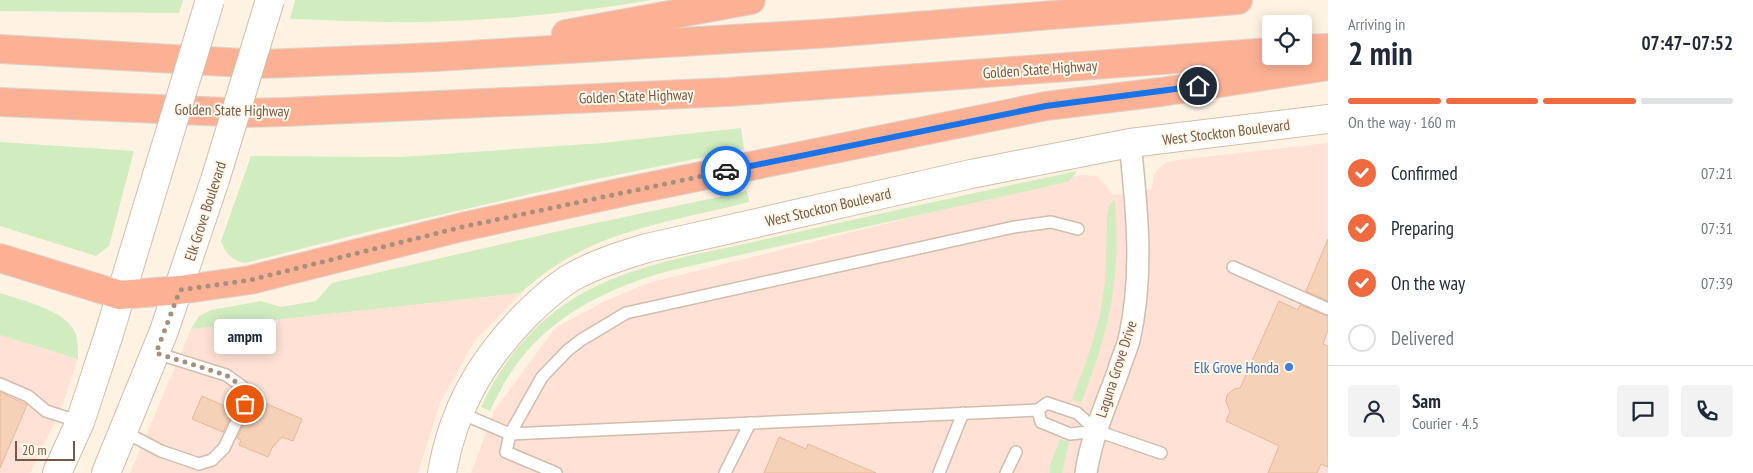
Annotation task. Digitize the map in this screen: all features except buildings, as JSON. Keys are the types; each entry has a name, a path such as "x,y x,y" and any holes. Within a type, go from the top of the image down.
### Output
{"highway":[{"path":"436,57 751,0"},
{"path":"0,49 262,64 436,57 831,33 1238,0"},
{"path":"1312,49 1328,48"},
{"name":"Golden State Highway","path":"0,102 249,113 728,92 1262,53"},
{"path":"0,258 120,295 180,290 250,280 462,227 1046,106 1161,92 1328,66"}],"main road":[{"path":"57,473 80,422 109,334 210,0"},
{"name":"Elk Grove Boulevard","path":"106,473 180,290 270,0"},
{"name":"West Stockton Boulevard","path":"442,473 450,433 458,412 477,375 514,328 552,291 595,265 646,248 932,182 1130,143 1328,119"}],"street":[{"name":"Laguna Grove Drive","path":"1086,473 1089,452 1128,342 1134,312 1137,228 1130,143"}],"lane":[{"path":"556,473 506,452 510,434 542,377 568,350 581,340 626,314 1014,227 1051,222 1078,229"},
{"path":"1233,267 1328,308"},
{"path":"123,432 161,451 198,464 212,460 224,448 245,404 243,387 226,375 156,353"},
{"path":"0,384 28,396 46,411 80,422"},
{"path":"458,412 510,434 1038,410 1047,403 1077,413 1097,431 1161,453"},
{"path":"1038,410 1041,422 1070,434 1097,431"},
{"path":"939,473 963,413"},
{"path":"725,473 750,423"},
{"path":"1006,473 1016,452"}],"shaded area":[{"path":"1328,143 1328,473 471,473 494,411 555,328 603,302 648,283 1081,175 1097,176 1112,195 1152,189 1154,174 1165,163 1177,160"},
{"path":"521,293 474,342 440,403 418,473 130,473 191,329"},
{"path":"0,335 78,359 60,412 30,473 0,473"}],"green space":[{"path":"0,0 183,0 179,13 0,11"},
{"path":"295,0 651,0 594,9 480,20 373,22 290,19"},
{"path":"741,128 744,149 582,182 375,230 245,263 230,256 221,241 251,156 400,157 602,143"},
{"path":"0,142 134,151 109,246 96,256 0,226"},
{"path":"1077,171 1067,182 668,271 621,287 578,309 539,338 505,381 490,411 481,407 508,360 532,331 561,307 598,285 644,268 693,255"},
{"path":"747,191 749,202 657,224 589,247 551,269 521,293 191,329 199,316 211,310 261,301 281,307 316,301 332,283 577,227"},
{"path":"1115,200 1115,280 1111,304 1099,352 1081,403 1072,399 1085,366 1100,315 1105,280 1107,212"},
{"path":"0,293 42,307 70,324 75,332 78,359 0,335"},
{"path":"1060,439 1069,442 1062,473 1050,473 1050,465"}],"way so far":[{"path":"245,404 243,387 226,375 156,353 180,290 250,280 462,227 726,171"}],"place":[{"name":"Elk Grove Honda","path":"1289,367"},
{"name":"ampm","path":"245,404"}],"route":[{"path":"726,171 1046,106 1198,86"}]}
